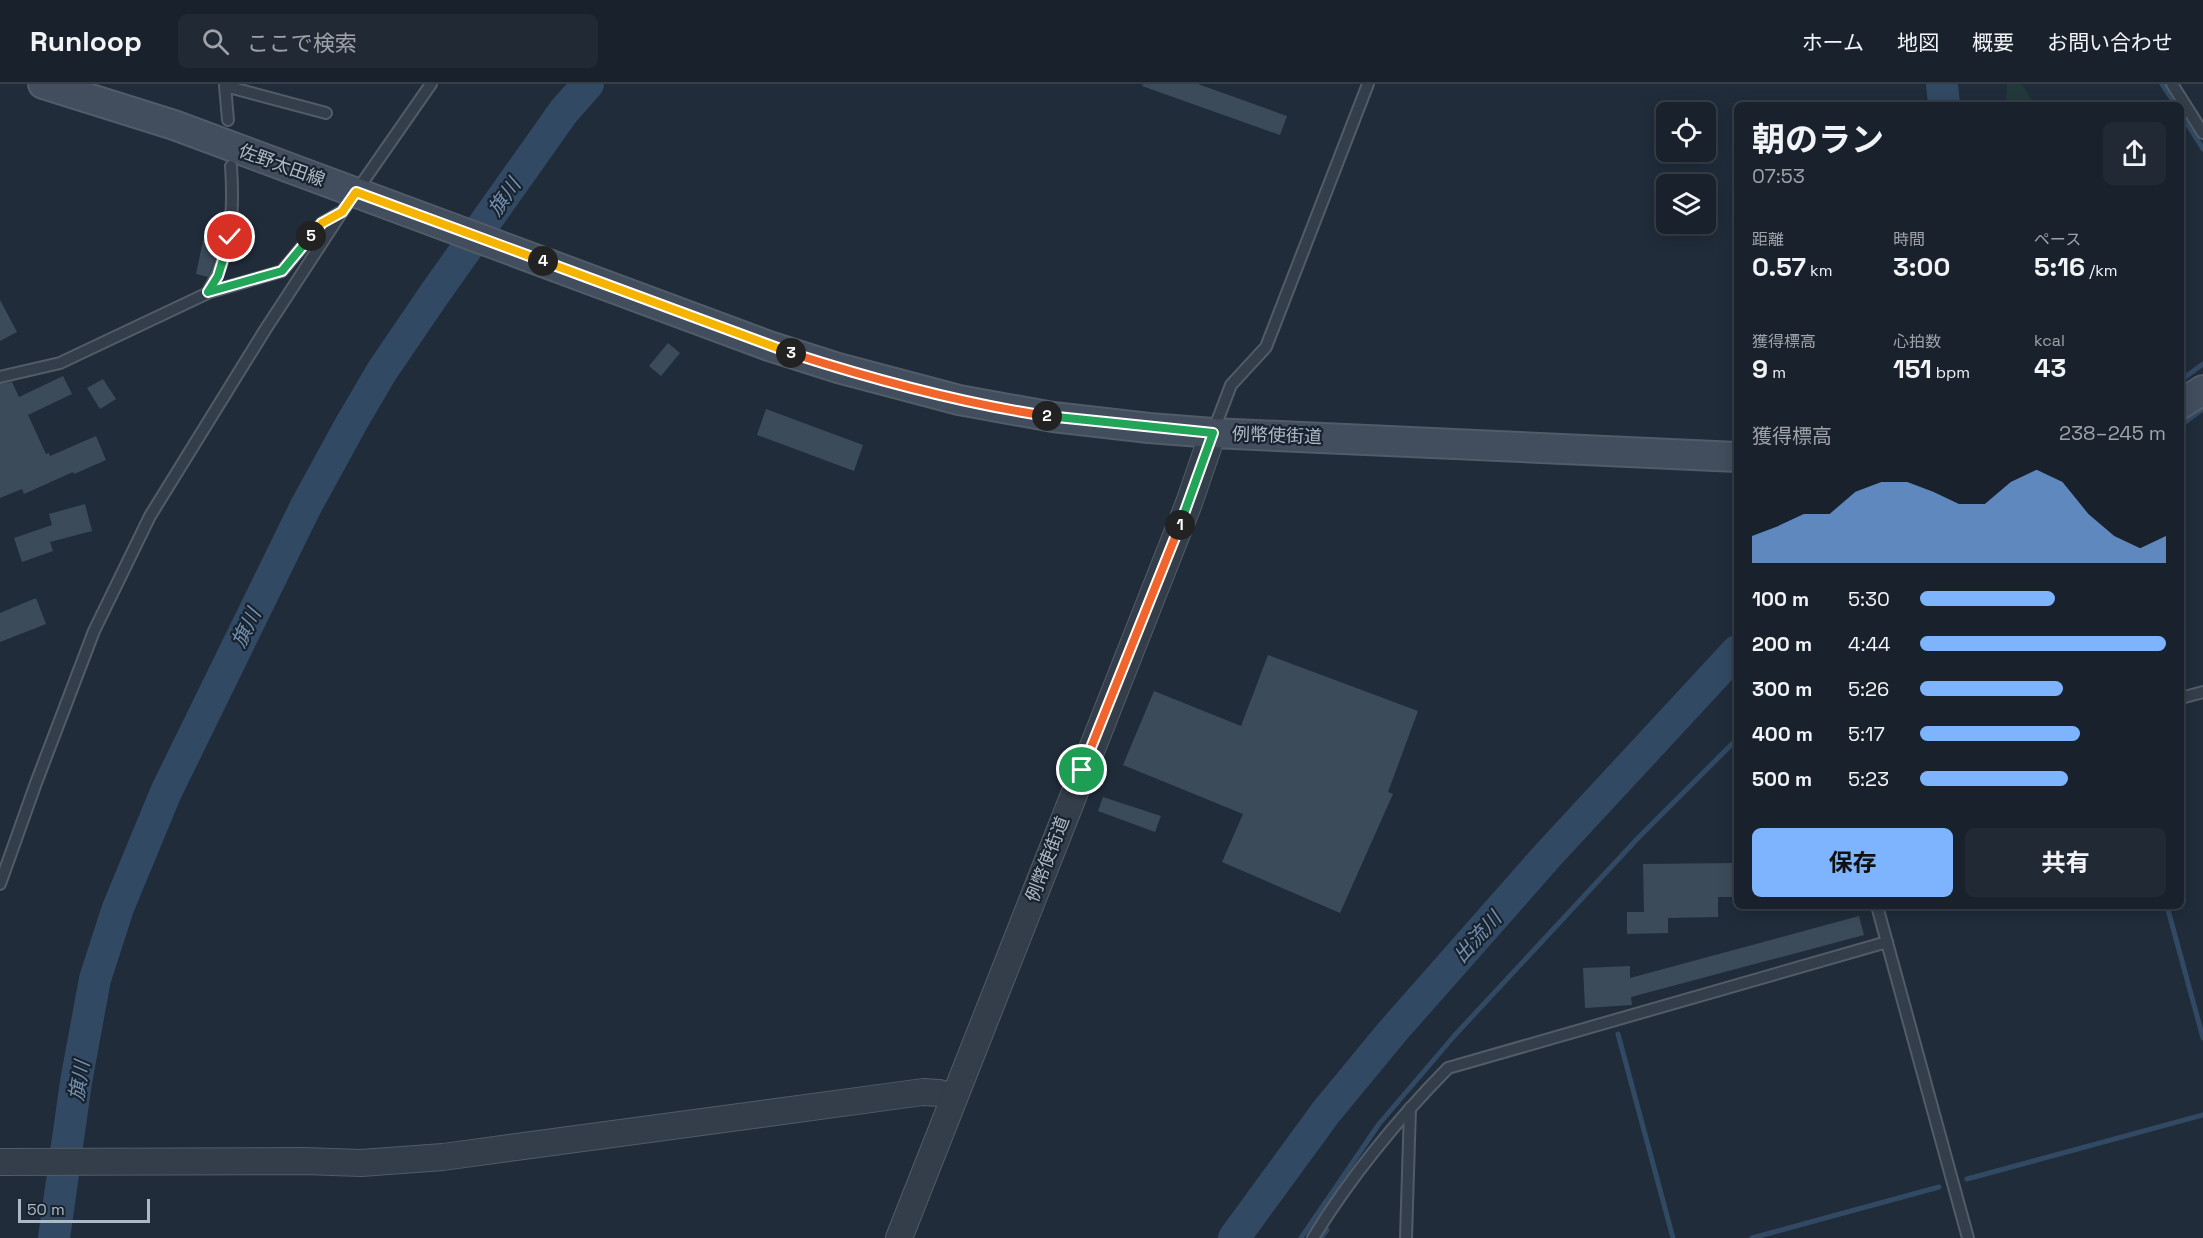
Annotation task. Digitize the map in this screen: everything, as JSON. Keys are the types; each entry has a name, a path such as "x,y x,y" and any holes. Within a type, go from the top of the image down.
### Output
{"main road":[{"name":"佐野太田線","path":"43,84 174,124 356,200 701,320 769,346 838,368 959,400 1053,417 1213,433"},
{"path":"2184,402 2203,390"},
{"name":"例幣使街道","path":"1213,433 1283,434 1734,457"}],"street":[{"name":"例幣使街道","path":"899,1238 1189,504 1213,433"},
{"path":"0,1162 304,1161 361,1163 443,1157 923,1092 953,1098"}],"lane":[{"path":"0,884 94,631 150,516 265,330 356,200 431,84"},
{"path":"1213,433 1231,385 1266,347 1368,84"},
{"path":"2172,84 2183,102"},
{"path":"228,120 225,86 326,113"},
{"path":"2184,103 2203,133"},
{"path":"208,292 218,276 230,237 233,213 231,166"},
{"path":"0,377 60,363 208,292 282,271 322,223 356,200"},
{"path":"2184,697 2203,693"},
{"path":"1878,909 1968,1238"},
{"path":"1313,1238 1337,1199 1410,1107 1449,1068 1887,942"},
{"path":"1406,1238 1410,1107"}],"green space":[{"path":"2007,84 2022,84 2033,102 2006,102"}],"building":[{"path":"1143,84 1198,84 1287,116 1280,135 1142,86"},
{"path":"204,236 220,239 208,277 196,274"},
{"path":"0,300 17,332 0,341"},
{"path":"668,343 680,353 661,376 649,366"},
{"path":"63,376 72,394 28,415 46,454 49,453 50,456 96,436 106,460 24,494 22,489 0,498 0,384 12,382 19,397"},
{"path":"103,379 116,399 100,409 87,388"},
{"path":"766,409 863,445 854,471 757,435"},
{"path":"85,504 92,531 50,542 53,551 22,562 14,538 52,525 49,514"},
{"path":"36,598 46,624 0,642 0,613"},
{"path":"1268,655 1418,711 1388,792 1393,794 1340,913 1222,862 1243,814 1123,765 1154,691 1241,726"},
{"path":"1103,797 1161,816 1155,832 1098,811"},
{"path":"1734,863 1734,897 1718,897 1718,917 1668,918 1668,933 1627,934 1627,912 1644,912 1643,864"},
{"path":"1859,916 1864,935 1631,997 1632,1005 1585,1008 1583,968 1630,966 1630,978"}],"waterway":[{"name":"旗川","path":"54,1238 76,1082 95,979 118,908 166,792 305,508 382,371 564,111 588,84"},
{"name":"出流川","path":"1942,84 1944,102"},
{"path":"2162,84 2174,102"},
{"path":"2184,119 2203,149"},
{"path":"2184,378 2203,364"},
{"path":"2184,423 2203,409"},
{"name":"出流川","path":"1234,1238 1326,1112 1392,1032 1548,855 1734,654"},
{"path":"1301,1238 1379,1124 1455,1035 1638,838 1734,742"},
{"path":"2168,909 2203,1038"},
{"path":"1618,1034 1673,1238"},
{"path":"1967,1179 2203,1115"},
{"path":"1752,1238 1939,1187"},
{"path":"1321,1238 1327,1230"}],"route":[{"path":"230,237 218,276 208,292 282,271 322,223 342,212 356,192 716,327 838,368 959,400 1011,410 1149,428 1213,433 1189,504 1082,770"}]}
